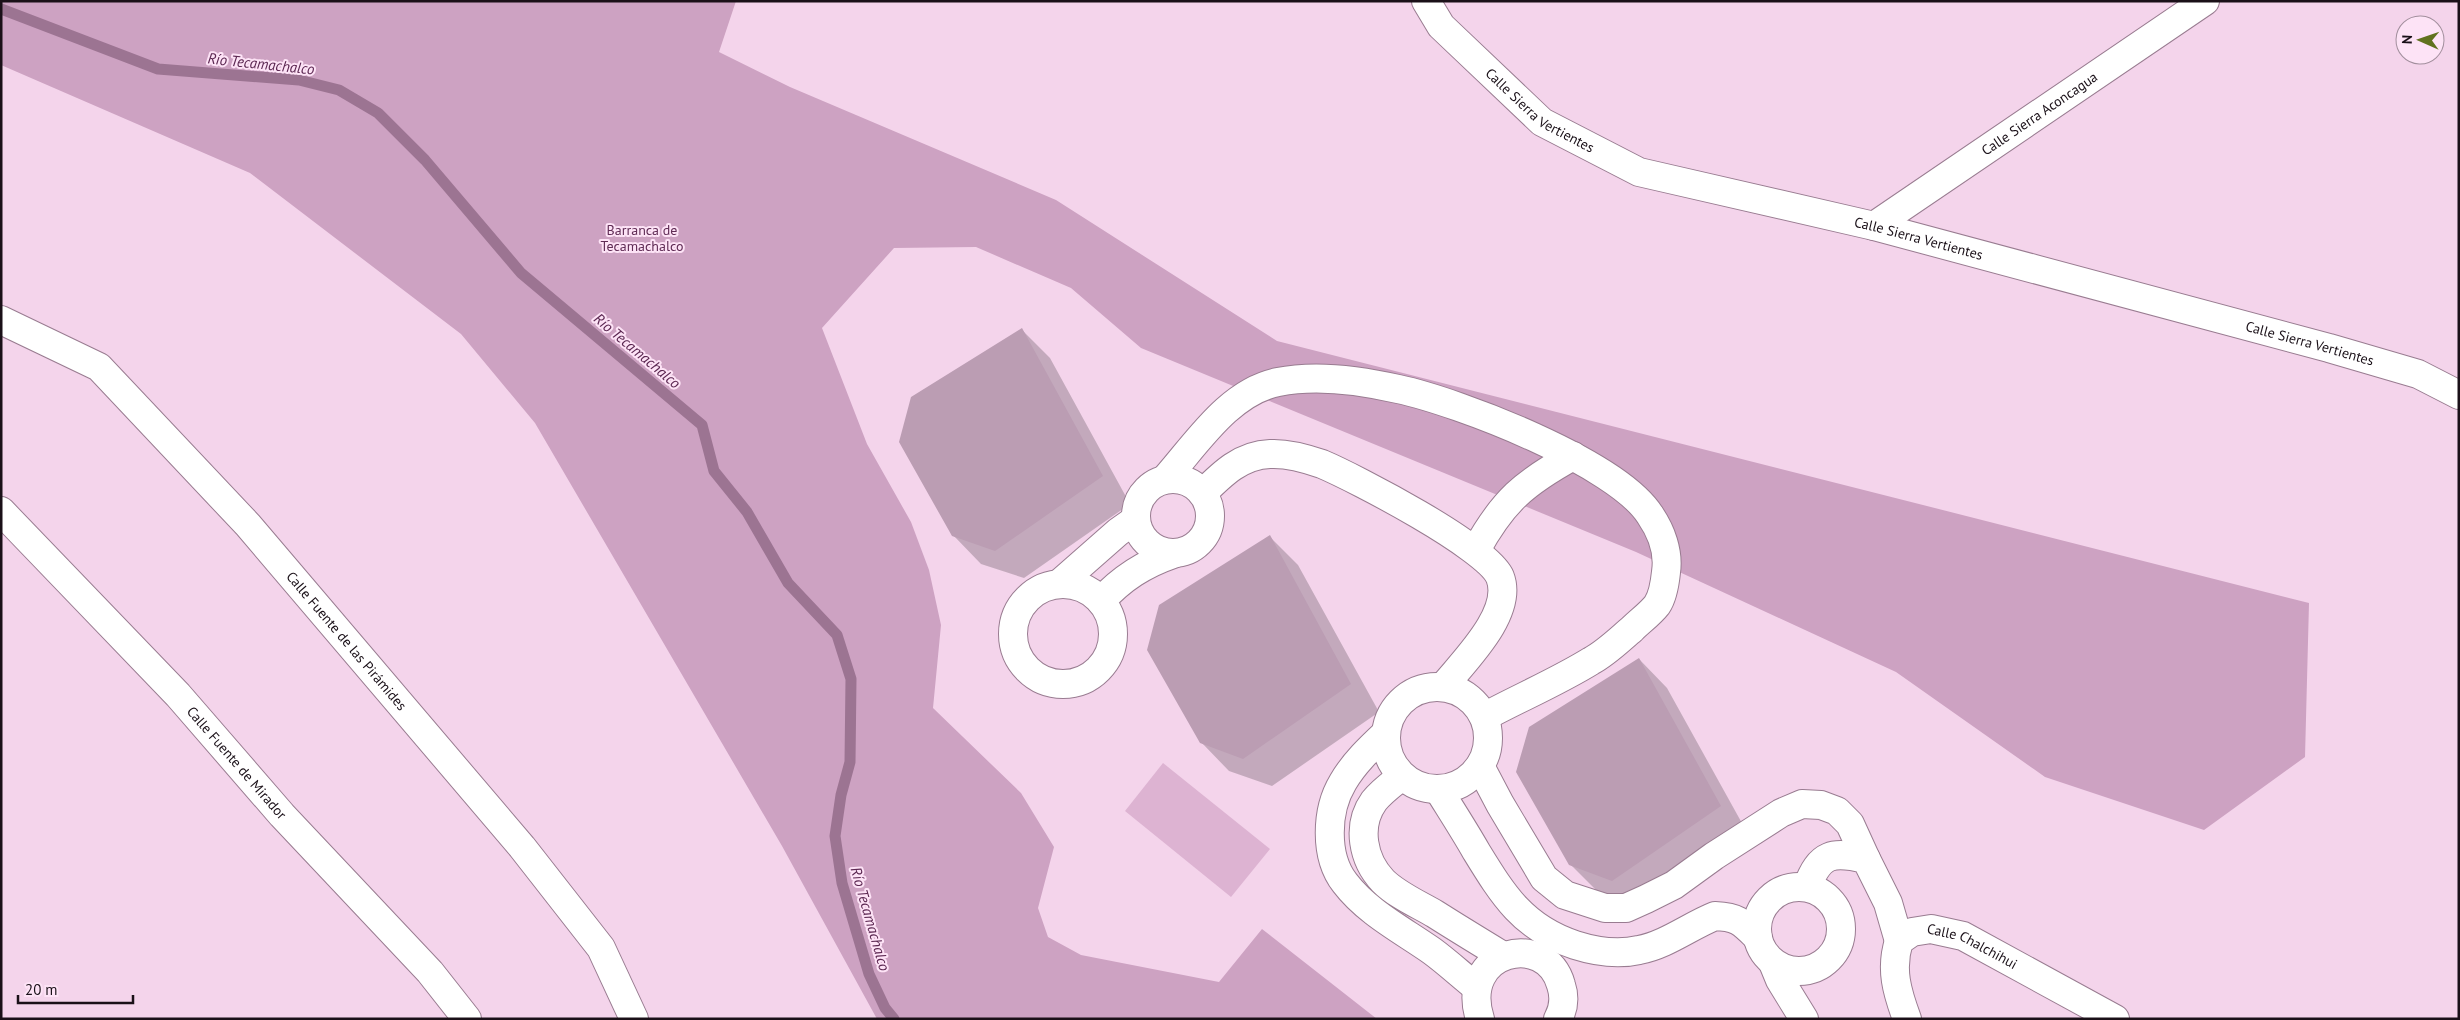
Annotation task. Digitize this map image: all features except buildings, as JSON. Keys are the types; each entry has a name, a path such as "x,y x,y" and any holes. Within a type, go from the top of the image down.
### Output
{"street":[{"name":"Calle Sierra Vertientes","path":"1426,1 1441,26 1542,122 1639,172 1874,226 2329,348 2418,374 2459,396"},
{"name":"Calle Sierra Aconcagua","path":"1874,226 2204,1"},
{"name":"Calle Fuente de las Pirámides","path":"1,320 99,367 248,525 522,847 601,948 634,1019"},
{"path":"1166,478 1225,411 1252,390 1278,382 1314,378 1354,381 1400,389 1502,424 1573,456 1624,488 1650,514 1664,541 1667,562 1665,582 1657,604 1592,661 1484,717"},
{"path":"1203,493 1227,469 1249,458 1269,454 1290,454 1321,464 1362,483 1476,550 1500,576 1502,599 1493,625 1443,687"},
{"path":"1476,550 1492,521 1512,496 1537,475 1573,456"},
{"path":"1101,601 1129,575 1148,563 1194,547 1209,528 1211,516 1209,504 1203,493 1193,484 1180,478 1166,478 1155,482 1140,498 1136,508 1136,520 1144,539 1152,547 1173,554"},
{"name":"Calle Fuente de Mirador","path":"1,511 178,695 282,815 430,972 467,1019"},
{"path":"1060,583 1118,532 1136,520"},
{"path":"1060,583 1075,585 1090,591 1101,601 1109,614 1113,630 1112,646 1106,660 1096,672 1082,680 1066,684 1051,682 1037,676 1025,666 1016,652 1013,637 1014,622 1021,607 1031,595 1044,587 1060,583"},
{"path":"1443,687 1459,691 1473,702 1484,717 1488,733 1487,750 1480,766 1469,778 1454,786 1438,789 1415,784 1402,776 1393,764 1387,750 1386,733 1390,717 1399,703 1412,693 1427,688 1443,687"},
{"path":"1386,733 1355,764 1342,783 1334,806 1330,832 1332,859 1344,882 1360,900 1434,952 1476,987"},
{"path":"1480,766 1513,827 1544,878 1565,895 1605,908 1626,908 1654,896 1781,813 1802,804 1821,805 1837,811 1850,824 1888,904 1898,941 1894,958 1895,978 1907,1019"},
{"path":"1402,776 1373,802 1366,818 1364,841 1370,865 1384,882 1401,894 1503,956"},
{"path":"1438,789 1495,884 1526,917 1559,940 1592,951 1608,953 1641,950 1716,916 1729,917 1741,921 1758,938"},
{"path":"1807,887 1815,867 1824,859 1850,856 1866,859"},
{"path":"1773,963 1788,970 1806,972 1821,965 1833,954 1840,939 1840,922 1834,906 1822,894 1807,887 1790,887 1775,894 1763,906 1757,922 1758,938 1763,952 1773,963 1780,980 1804,1019"},
{"name":"Calle Chalchihui","path":"1898,941 1912,932 1931,929 1963,936 2115,1019"},
{"path":"1480,1019 1475,1004 1476,987 1486,968 1503,956 1519,953 1536,956 1550,966 1560,980 1564,996 1558,1019"}],"shaded area":[{"path":"1163,763 1270,849 1231,897 1125,811"}],"green space":[{"name":"Barranca de Tecamachalco","path":"1,1 736,1 719,52 790,87 1056,200 1277,341 2309,603 2305,757 2204,830 2045,777 1896,672 1636,552 1141,348 1071,288 976,247 894,248 822,328 867,444 911,522 929,570 941,625 933,708 1021,793 1054,847 1038,908 1048,937 1081,955 1219,982 1262,929 1377,1019 877,1019 782,846 535,423 461,334 250,173 1,65"}],"waterway":[{"name":"Río Tecamachalco","path":"1,9 158,69 299,80 339,90 378,113 425,160 521,273 702,425 714,471 747,512 788,583 837,635 851,679 850,762 841,795 835,836 842,883 869,974 885,1008 894,1019"}]}
